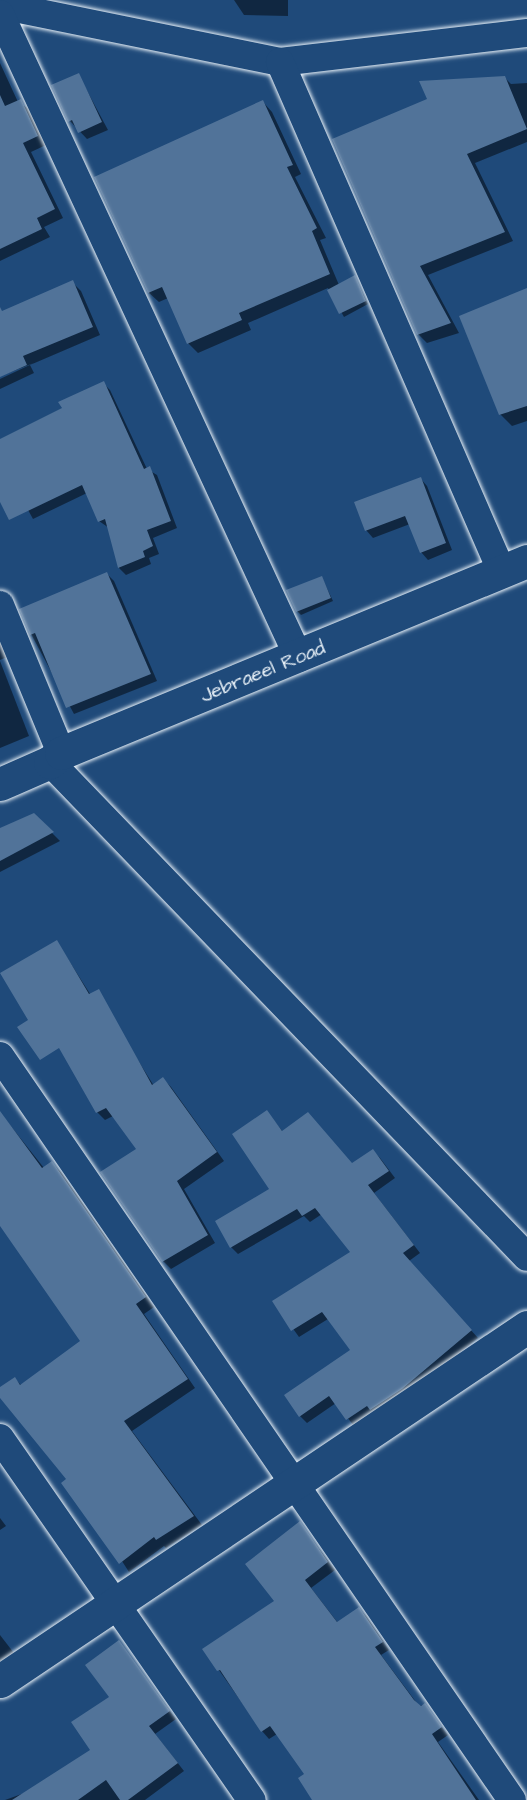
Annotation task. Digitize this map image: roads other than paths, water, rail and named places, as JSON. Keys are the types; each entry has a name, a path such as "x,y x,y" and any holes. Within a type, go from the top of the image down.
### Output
{"street":[{"path":"0,4 280,62 524,42"},
{"path":"0,14 299,658"},
{"path":"280,62 514,567"},
{"name":"Jebraeel Road","path":"0,784 56,757 514,567"},
{"path":"0,605 56,757 527,1257"},
{"path":"0,1056 512,1800"},
{"path":"0,1681 114,1601 527,1327"},
{"path":"0,1438 252,1800"}]}
